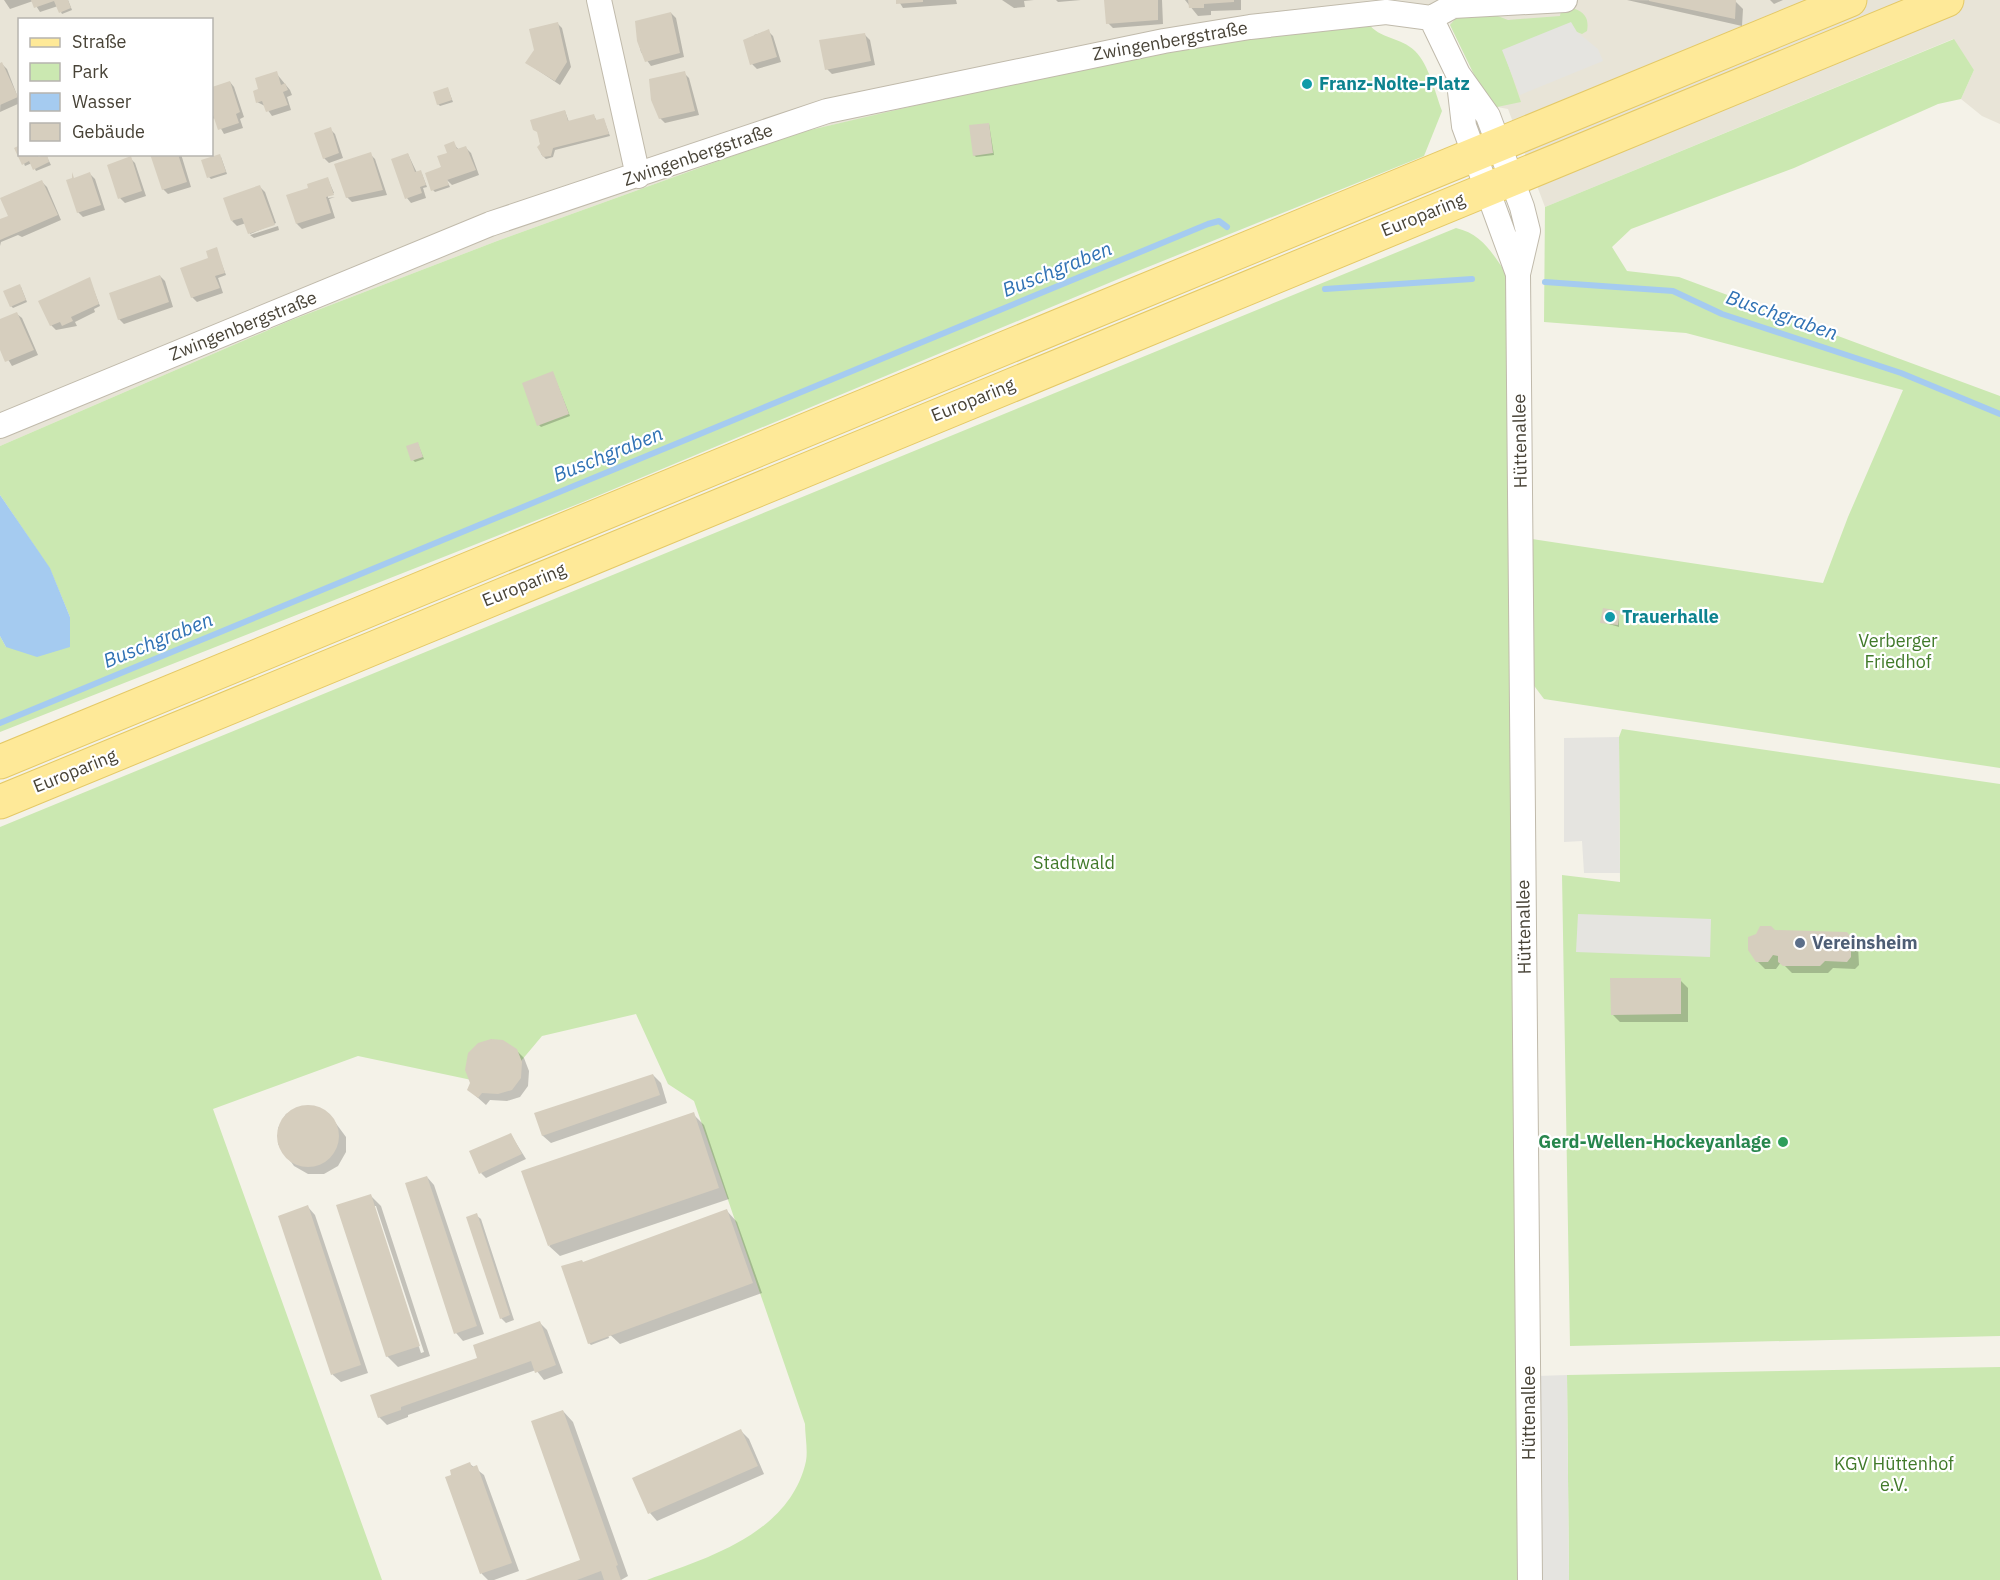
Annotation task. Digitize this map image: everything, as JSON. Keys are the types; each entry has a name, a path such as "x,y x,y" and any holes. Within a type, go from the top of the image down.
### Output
{"main road":[{"name":"Europaring","path":"0,762 1850,0"},
{"name":"Europaring","path":"0,802 1947,0"}],"street":[{"path":"599,0 638,176"},
{"path":"1486,150 1488,116 1458,74 1431,18 1453,6 1565,0"},
{"name":"Zwingenbergstraße","path":"0,426 490,224 827,111 1164,40 1347,15 1386,12 1431,18"},
{"name":"Hüttenallee","path":"1486,150 1499,185 1528,231 1518,274 1530,1580"}],"shaded area":[{"path":"0,0 2000,0 2000,124 1982,116 1961,99 1974,70 1953,39 1545,207 1508,109 1497,107 1483,93 1448,20 1368,23 1022,82 793,134 497,241 289,321 0,446"},
{"path":"1571,22 1577,32 1598,49 1603,61 1520,95 1502,50"},
{"path":"1619,737 1620,873 1584,873 1582,841 1564,842 1564,738"},
{"path":"1578,914 1711,919 1710,957 1576,952"},
{"path":"1567,1375 1569,1580 1538,1580 1537,1376"}],"green space":[{"path":"1575,9 1584,15 1588,23 1587,31 1582,34 1577,32 1503,50 1521,102 1497,107 1483,93 1450,25 1456,18 1495,15 1508,20 1560,16 1561,10"},
{"path":"1368,23 1378,32 1409,46 1420,57 1428,71 1442,111 1424,156 1128,275 578,504 0,732 0,636 6,647 70,617 50,569 0,495 0,446 289,321 497,241 793,134 1132,55"},
{"name":"Verberger Friedhof","path":"1954,39 1974,70 1961,99 1938,104 1794,168 1631,229 1612,247 1627,271 1679,277 2000,396 2000,768 1544,699 1532,683 1532,539 1823,583 1848,517 1903,390 1686,333 1544,322 1545,207"},
{"name":"Stadtwald","path":"1456,228 1480,240 1506,273 1520,1580 647,1580 719,1552 743,1540 764,1525 783,1507 797,1486 807,1452 805,1424 694,1101 668,1084 636,1014 542,1036 500,1086 358,1056 213,1109 382,1580 0,1580 0,827"},
{"name":"Gerd-Wellen-Hockeyanlage","path":"1622,729 2000,784 2000,1336 1570,1346 1562,875 1620,882 1619,737"},
{"name":"KGV Hüttenhof e.V.","path":"2000,1367 2000,1580 1569,1580 1567,1375"}],"water":[{"path":"0,495 50,568 70,617 70,647 37,657 6,647 0,636"}],"building":[{"path":"31,0 68,0 71,8 59,13 54,1 34,8"},
{"path":"896,0 923,0 923,2 896,4"},
{"path":"1104,0 1158,0 1158,20 1106,24"},
{"path":"1188,0 1234,0 1234,2 1204,4 1204,8 1189,8"},
{"path":"1736,0 1735,19 1649,1"},
{"path":"671,12 680,53 645,62 637,41 635,21"},
{"path":"558,22 567,62 555,81 525,63 534,50 529,29"},
{"path":"769,29 777,57 750,65 743,40"},
{"path":"865,33 871,61 825,70 819,40"},
{"path":"2,62 18,97 0,105 0,63"},
{"path":"277,71 281,85 285,83 288,90 283,92 288,105 266,112 262,101 256,103 253,91 258,89 255,78"},
{"path":"685,71 695,111 659,119 651,100 649,79"},
{"path":"230,81 240,112 236,114 239,123 218,130 213,115 213,87"},
{"path":"448,87 452,100 437,105 433,92"},
{"path":"565,110 568,121 594,114 596,120 604,118 609,134 553,148 551,156 543,157 537,147 540,144 537,132 533,130 530,120"},
{"path":"989,123 993,153 973,156 969,125"},
{"path":"331,127 339,153 323,159 314,133"},
{"path":"454,141 457,149 466,146 476,170 447,180 449,185 431,191 425,173 441,167 437,156 447,153 444,145"},
{"path":"18,146 18,156 48,156 49,162 33,170 29,161 22,165 14,148"},
{"path":"371,152 383,190 346,198 334,164"},
{"path":"408,153 415,172 421,170 426,185 420,187 422,193 405,199 391,159"},
{"path":"220,154 226,172 207,178 201,160"},
{"path":"131,156 142,191 118,199 107,165"},
{"path":"151,156 179,156 187,182 162,190"},
{"path":"72,172 74,178 90,172 101,205 77,213 66,180 72,178"},
{"path":"328,177 334,195 326,197 331,213 296,224 286,195 308,188 307,184"},
{"path":"42,180 58,215 0,240 0,219 8,216 0,198"},
{"path":"260,185 275,225 248,234 242,218 231,221 223,198"},
{"path":"217,247 225,273 215,276 220,288 191,298 180,268 208,258 206,251"},
{"path":"160,275 169,302 118,320 109,293"},
{"path":"90,277 99,304 71,317 73,321 62,326 60,322 50,326 38,301"},
{"path":"20,284 26,300 10,307 3,291"},
{"path":"17,312 34,350 5,362 0,350 0,319"},
{"path":"553,371 569,414 537,426 522,383"},
{"path":"418,442 423,457 411,461 406,446"},
{"name":"Trauerhalle","path":"1603,608 1620,611 1618,625 1600,623"},
{"name":"Vereinsheim","path":"1760,926 1771,926 1775,930 1847,932 1851,937 1851,957 1847,962 1825,961 1820,966 1783,966 1778,962 1778,956 1773,955 1768,962 1756,962 1748,950 1748,937 1756,934"},
{"path":"1610,978 1681,978 1681,1014 1611,1015"},
{"path":"491,1039 503,1040 517,1049 522,1062 521,1078 512,1090 498,1094 482,1093 478,1098 467,1090 470,1083 465,1070 468,1053 478,1043"},
{"path":"653,1074 660,1095 542,1136 534,1113"},
{"path":"302,1105 314,1105 330,1114 337,1124 339,1136 337,1148 330,1158 314,1167 302,1167 291,1162 282,1153 277,1142 277,1130 282,1119 291,1110"},
{"path":"694,1112 719,1188 548,1246 521,1171"},
{"path":"511,1133 522,1154 479,1174 469,1151"},
{"path":"427,1176 477,1326 454,1334 405,1183"},
{"path":"371,1194 420,1346 386,1357 336,1205"},
{"path":"308,1205 361,1365 331,1375 278,1216"},
{"path":"727,1209 753,1283 588,1344 561,1266 582,1260 583,1262"},
{"path":"477,1213 510,1315 500,1319 466,1217"},
{"path":"540,1321 556,1365 535,1373 531,1361 401,1407 401,1410 378,1418 370,1395 477,1358 473,1345"},
{"path":"563,1410 618,1565 616,1566 621,1580 604,1580 601,1571 577,1580 525,1580 580,1560 531,1421"},
{"path":"741,1429 758,1466 648,1514 632,1478"},
{"path":"470,1462 472,1467 477,1465 512,1563 480,1574 445,1477 451,1475 450,1470"}],"waterway":[{"name":"Buschgraben","path":"0,723 1208,224 1219,221 1227,227"},
{"name":"Buschgraben","path":"1325,289 1472,279"},
{"name":"Buschgraben","path":"1545,282 1673,291 1722,314 1901,373 2000,414"}],"place":[{"name":"Franz-Nolte-Platz","path":"1307,84"},
{"name":"Trauerhalle","path":"1610,617"},
{"name":"Vereinsheim","path":"1800,943"},
{"name":"Gerd-Wellen-Hockeyanlage","path":"1783,1142"}]}
